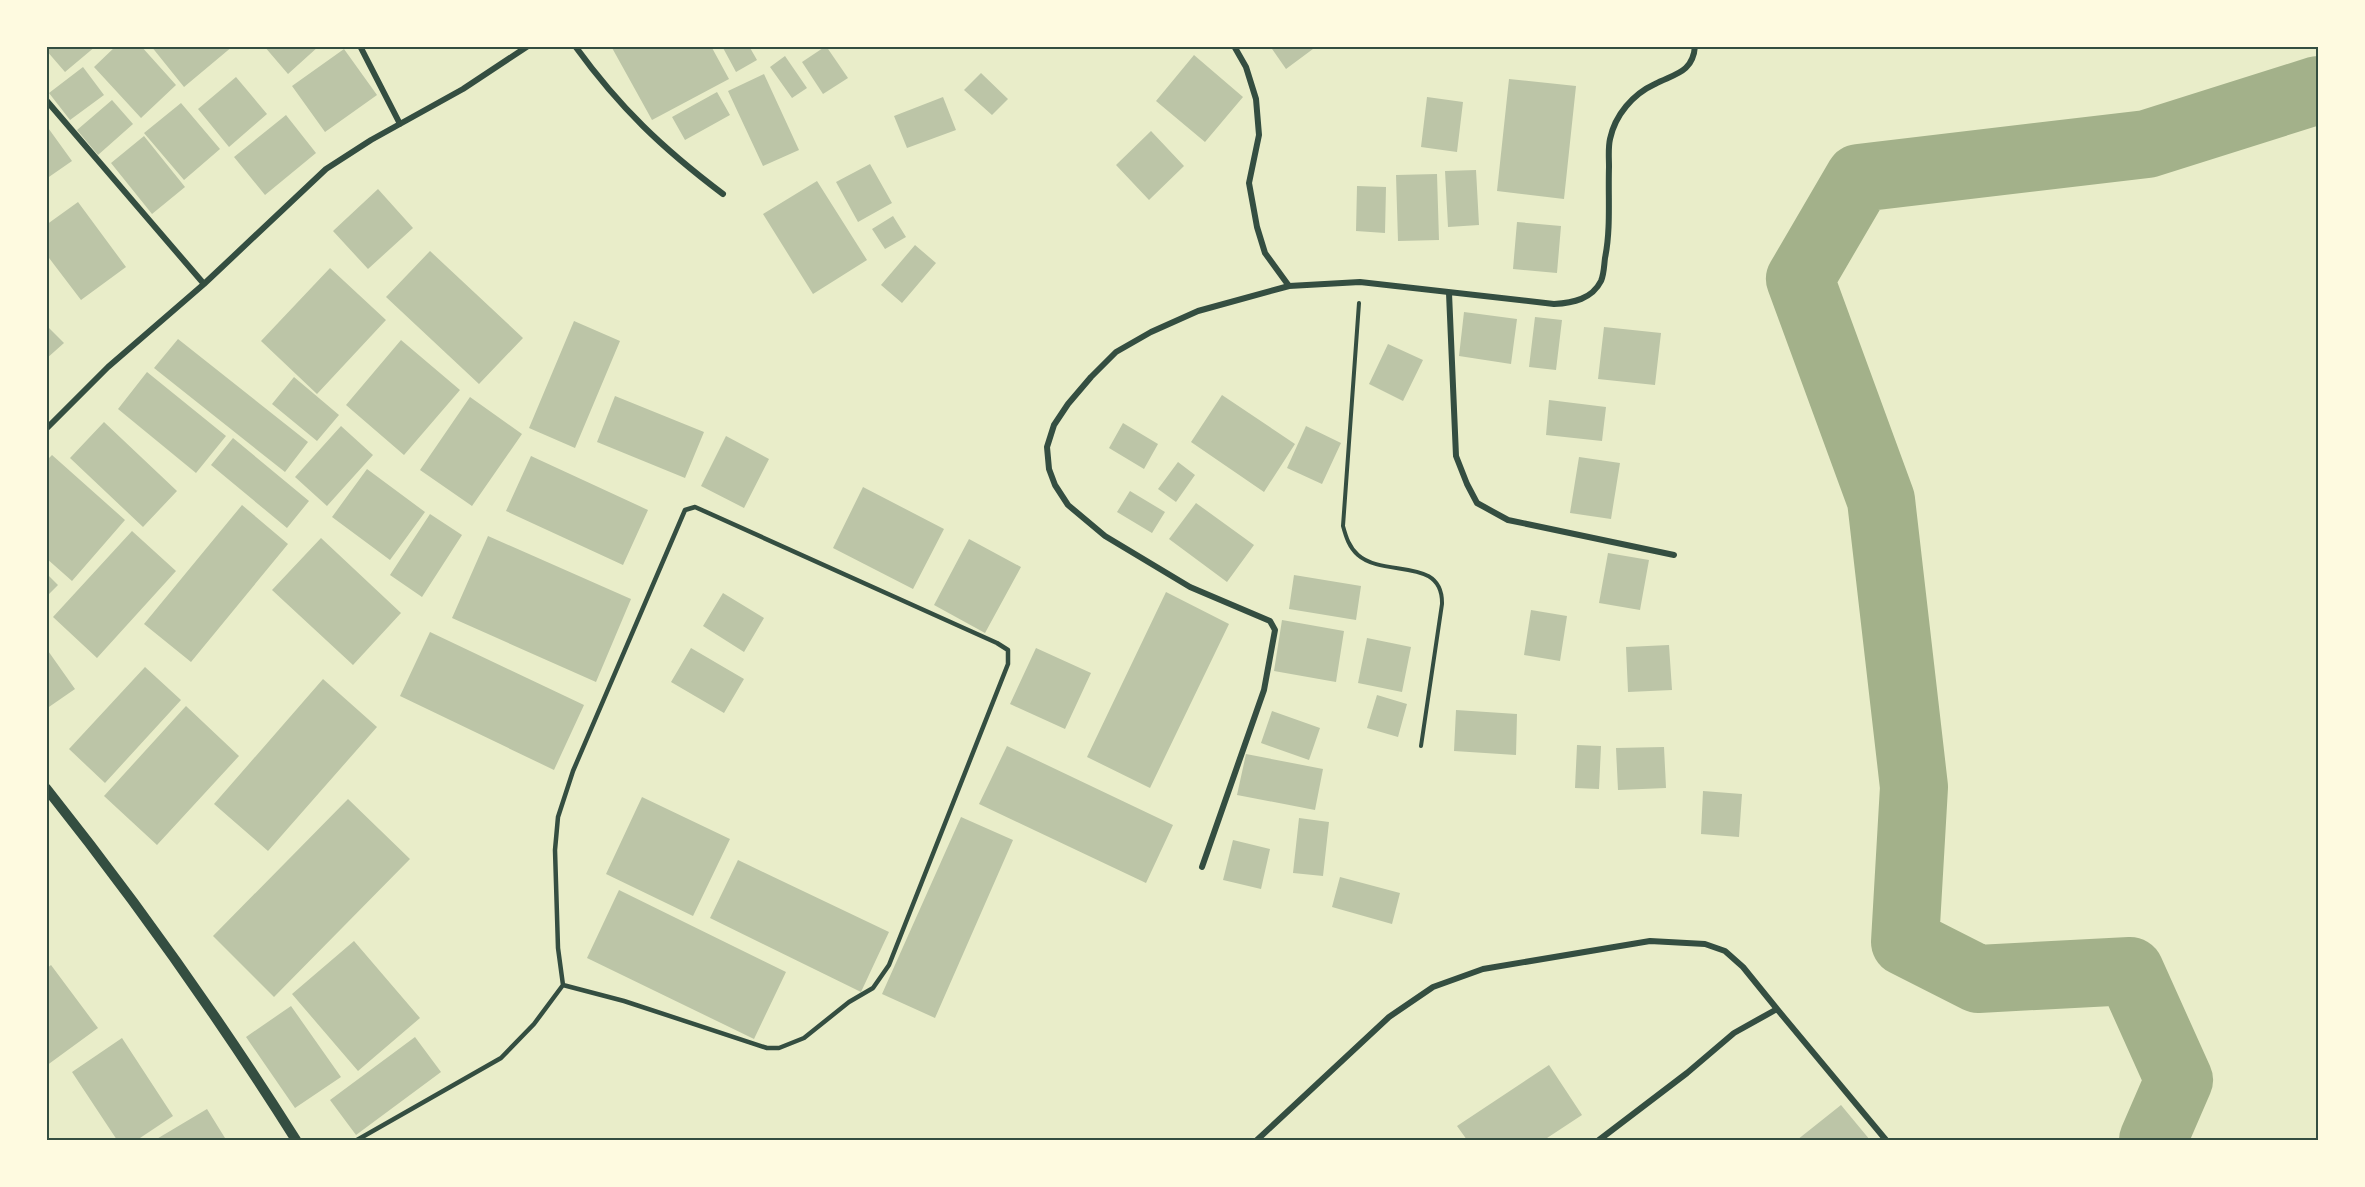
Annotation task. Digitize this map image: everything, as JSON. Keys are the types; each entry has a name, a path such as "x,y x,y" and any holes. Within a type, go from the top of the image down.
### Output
{"street":[{"path":"360,46 400,124"},
{"path":"46,429 108,367 204,284 326,169 463,89 528,46"},
{"path":"574,46 623,108 654,139 723,194"},
{"path":"1234,46 1246,67 1256,99 1259,135 1249,183 1257,227 1265,253 1289,286"},
{"path":"1202,867 1264,690 1275,630 1270,621 1190,587 1105,536 1068,505 1055,485 1049,469 1048,440 1054,425 1068,404 1116,352 1151,332 1198,311 1289,286 1360,282 1542,303 1574,302 1592,293 1602,279 1607,250 1610,141 1616,122 1635,97 1656,83 1679,75 1687,68 1695,46"},
{"path":"46,100 204,284"},
{"path":"1449,293 1456,456 1477,502 1508,520 1674,555"},
{"path":"46,788 158,935 221,1025 296,1140"},
{"path":"1257,1140 1389,1017 1433,987 1483,969 1650,940 1705,944 1725,951 1743,967 1886,1140"},
{"path":"1599,1140 1687,1073 1711,1051 1753,1020 1776,1009"}],"lane":[{"path":"357,1140 501,1058 534,1024 563,985 558,948 555,850 558,817 573,771 685,510 695,507 1005,646 1008,650 1008,664 889,965 873,988 849,1002 804,1038 779,1048 767,1048 624,1001 563,985"}],"path":[{"path":"1360,282 1343,526 1348,542 1365,560 1380,566 1421,572 1434,580 1440,589 1442,604 1421,746"}],"building":[{"path":"46,46 96,46 65,72 46,50"},
{"path":"116,46 141,46 176,85 141,118 94,67"},
{"path":"151,46 233,46 184,87"},
{"path":"264,46 319,46 288,74"},
{"path":"611,46 711,46 729,79 652,120"},
{"path":"722,46 749,46 757,60 736,72"},
{"path":"826,46 848,78 823,94 802,62"},
{"path":"1270,46 1317,46 1286,69"},
{"path":"344,49 377,95 325,132 292,86"},
{"path":"1194,55 1243,97 1205,142 1156,101"},
{"path":"785,56 807,88 792,98 770,67"},
{"path":"83,67 104,95 70,120 49,93"},
{"path":"981,73 1008,99 992,115 964,90"},
{"path":"764,74 799,150 763,166 728,91"},
{"path":"236,77 267,114 229,147 198,109"},
{"path":"1509,79 1576,86 1564,199 1497,191"},
{"path":"717,92 730,115 685,140 672,117"},
{"path":"943,97 956,130 907,148 894,116"},
{"path":"1427,97 1463,102 1457,152 1421,147"},
{"path":"112,100 133,124 98,155 77,130"},
{"path":"181,103 220,149 184,180 144,133"},
{"path":"286,115 316,153 265,195 234,157"},
{"path":"46,125 72,161 46,179"},
{"path":"1151,131 1184,166 1149,200 1116,165"},
{"path":"144,136 185,187 152,214 111,163"},
{"path":"870,164 892,203 858,222 836,182"},
{"path":"1476,170 1479,225 1448,227 1445,171"},
{"path":"1437,174 1439,240 1398,241 1396,175"},
{"path":"817,181 867,260 813,294 763,214"},
{"path":"1357,186 1386,187 1385,233 1356,231"},
{"path":"378,189 413,228 368,269 333,231"},
{"path":"78,202 126,267 81,300 46,254 46,225"},
{"path":"893,216 906,237 885,249 872,229"},
{"path":"1517,222 1561,226 1557,273 1513,269"},
{"path":"915,245 936,263 902,303 881,285"},
{"path":"430,251 523,338 479,384 386,297"},
{"path":"330,268 386,320 317,394 261,341"},
{"path":"1464,312 1517,319 1511,364 1459,356"},
{"path":"1535,317 1562,320 1556,370 1529,367"},
{"path":"574,321 620,341 575,448 529,428"},
{"path":"46,325 64,343 46,359"},
{"path":"1604,327 1661,333 1655,385 1598,379"},
{"path":"178,339 308,442 285,472 154,368"},
{"path":"401,340 460,390 404,455 346,405"},
{"path":"1388,344 1423,360 1403,401 1369,384"},
{"path":"147,372 226,436 196,473 118,409"},
{"path":"294,377 339,415 317,441 272,404"},
{"path":"1222,395 1295,444 1264,492 1191,442"},
{"path":"615,396 704,432 685,478 597,442"},
{"path":"470,397 522,434 472,506 420,470"},
{"path":"1549,400 1606,407 1602,441 1546,435"},
{"path":"104,422 177,491 143,527 70,458"},
{"path":"1123,423 1158,444 1144,469 1109,448"},
{"path":"341,426 373,455 327,506 295,477"},
{"path":"1306,426 1341,443 1322,484 1287,468"},
{"path":"726,436 769,459 744,508 701,486"},
{"path":"233,438 309,501 287,528 211,465"},
{"path":"52,455 125,520 72,581 46,558 46,461"},
{"path":"531,456 648,510 623,565 506,511"},
{"path":"1579,457 1620,463 1611,519 1570,513"},
{"path":"1178,462 1195,475 1176,502 1158,489"},
{"path":"367,469 425,512 390,560 332,517"},
{"path":"863,487 944,529 913,589 833,548"},
{"path":"1130,491 1165,512 1152,533 1117,512"},
{"path":"1196,503 1254,545 1227,582 1169,539"},
{"path":"242,505 288,544 191,662 144,624"},
{"path":"430,514 462,535 422,597 390,575"},
{"path":"132,531 176,571 97,658 53,617"},
{"path":"488,536 631,599 596,682 452,618"},
{"path":"321,538 401,613 353,665 272,590"},
{"path":"969,539 1021,567 985,633 934,605"},
{"path":"1608,553 1649,560 1640,610 1599,603"},
{"path":"46,573 58,585 46,597"},
{"path":"1294,575 1361,586 1356,620 1289,609"},
{"path":"1166,592 1229,624 1150,788 1087,757"},
{"path":"723,593 764,618 744,652 703,626"},
{"path":"1531,610 1567,616 1560,661 1524,655"},
{"path":"1282,620 1344,631 1336,682 1274,671"},
{"path":"430,632 584,705 554,770 400,696"},
{"path":"1367,638 1411,647 1402,692 1358,683"},
{"path":"1669,645 1672,690 1628,692 1626,647"},
{"path":"46,648 75,689 46,709"},
{"path":"691,648 744,679 724,713 671,682"},
{"path":"1036,648 1091,673 1065,729 1010,704"},
{"path":"145,667 181,700 105,783 69,749"},
{"path":"323,679 377,727 268,851 214,804"},
{"path":"1377,695 1407,704 1398,737 1367,728"},
{"path":"186,706 239,756 157,845 104,796"},
{"path":"1456,710 1517,714 1516,755 1454,751"},
{"path":"1272,711 1320,728 1309,760 1261,743"},
{"path":"1577,745 1601,746 1599,789 1575,788"},
{"path":"1007,746 1173,825 1146,883 979,804"},
{"path":"1664,747 1666,788 1618,790 1616,748"},
{"path":"1246,754 1323,769 1315,810 1237,795"},
{"path":"1703,791 1742,794 1739,837 1701,834"},
{"path":"642,797 730,839 693,916 606,874"},
{"path":"348,799 410,859 274,997 213,936"},
{"path":"961,817 1013,840 935,1018 882,994"},
{"path":"1299,818 1329,822 1323,876 1293,873"},
{"path":"1233,840 1270,849 1261,889 1223,880"},
{"path":"738,860 889,932 861,992 710,918"},
{"path":"1340,877 1400,893 1392,924 1332,907"},
{"path":"619,890 786,972 754,1039 587,958"},
{"path":"354,941 420,1018 358,1071 292,994"},
{"path":"51,965 98,1028 46,1066 46,969"},
{"path":"291,1006 341,1077 295,1108 246,1037"},
{"path":"415,1037 441,1072 356,1135 330,1100"},
{"path":"122,1038 173,1116 137,1140 117,1140 72,1072"},
{"path":"1549,1065 1582,1115 1544,1140 1467,1140 1457,1126"},
{"path":"1841,1105 1870,1140 1797,1140"},
{"path":"207,1109 225,1138 221,1140 155,1140"}],"waterway":[{"path":"2153,1140 2179,1080 2130,971 1978,979 1905,942 1914,787 1881,500 1800,279 1859,178 2147,144 2318,90"}]}
